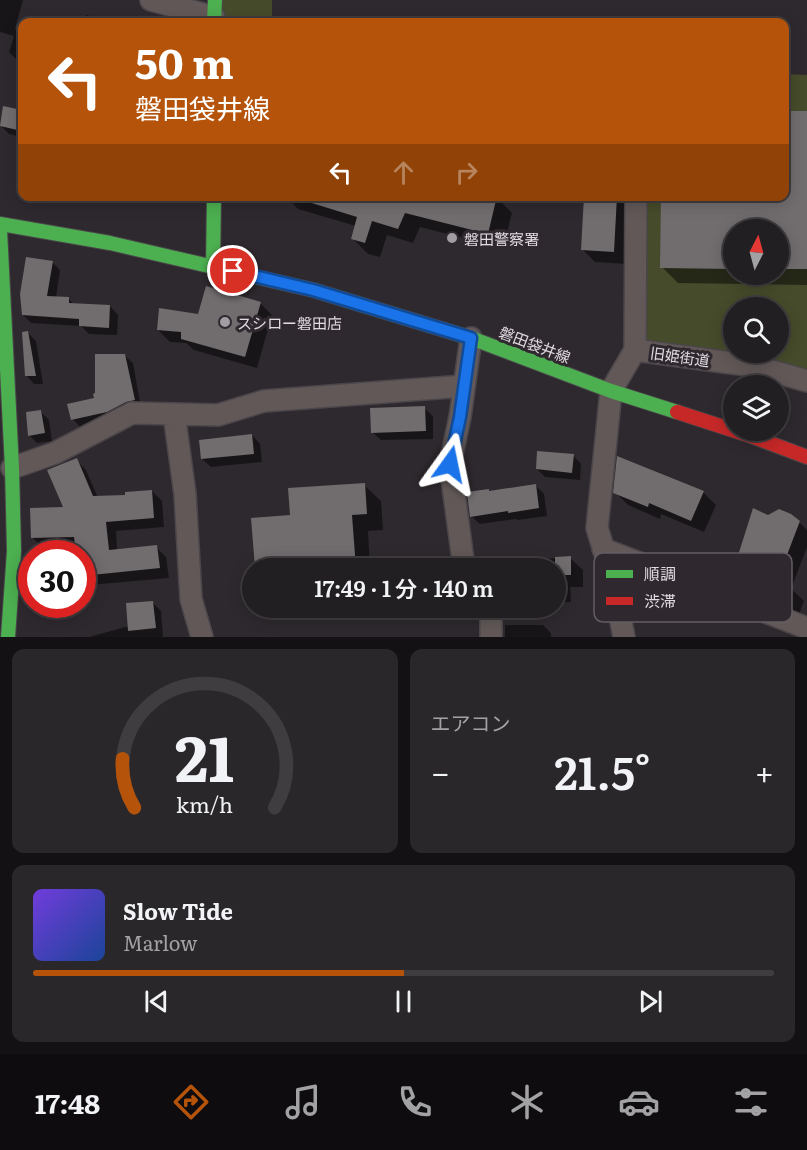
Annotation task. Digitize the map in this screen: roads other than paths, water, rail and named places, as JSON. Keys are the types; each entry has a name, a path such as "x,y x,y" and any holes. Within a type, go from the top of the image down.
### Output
{"main road":[{"path":"213,266 214,201"},
{"name":"磐田袋井線","path":"0,224 110,243 313,290 471,338 611,391 750,436 807,458"},
{"path":"0,230 4,408 12,468 7,549 8,637"}],"street":[{"path":"151,0 214,13"},
{"path":"635,350 636,201"},
{"path":"463,558 450,464 460,417 471,338"},
{"name":"旧姫街道","path":"611,391 635,350 754,366 807,381"},
{"path":"12,468 55,453 132,413 218,415 264,400 464,386"},
{"path":"604,553 597,528 611,391"},
{"path":"174,414 184,494 191,599 202,637"},
{"path":"603,549 613,553"},
{"path":"491,618 491,637"},
{"path":"621,622 624,637"},
{"path":"792,622 807,628"}],"place":[{"name":"磐田警察署","path":"452,238"},
{"name":"スシロー磐田店","path":"225,322"}]}
